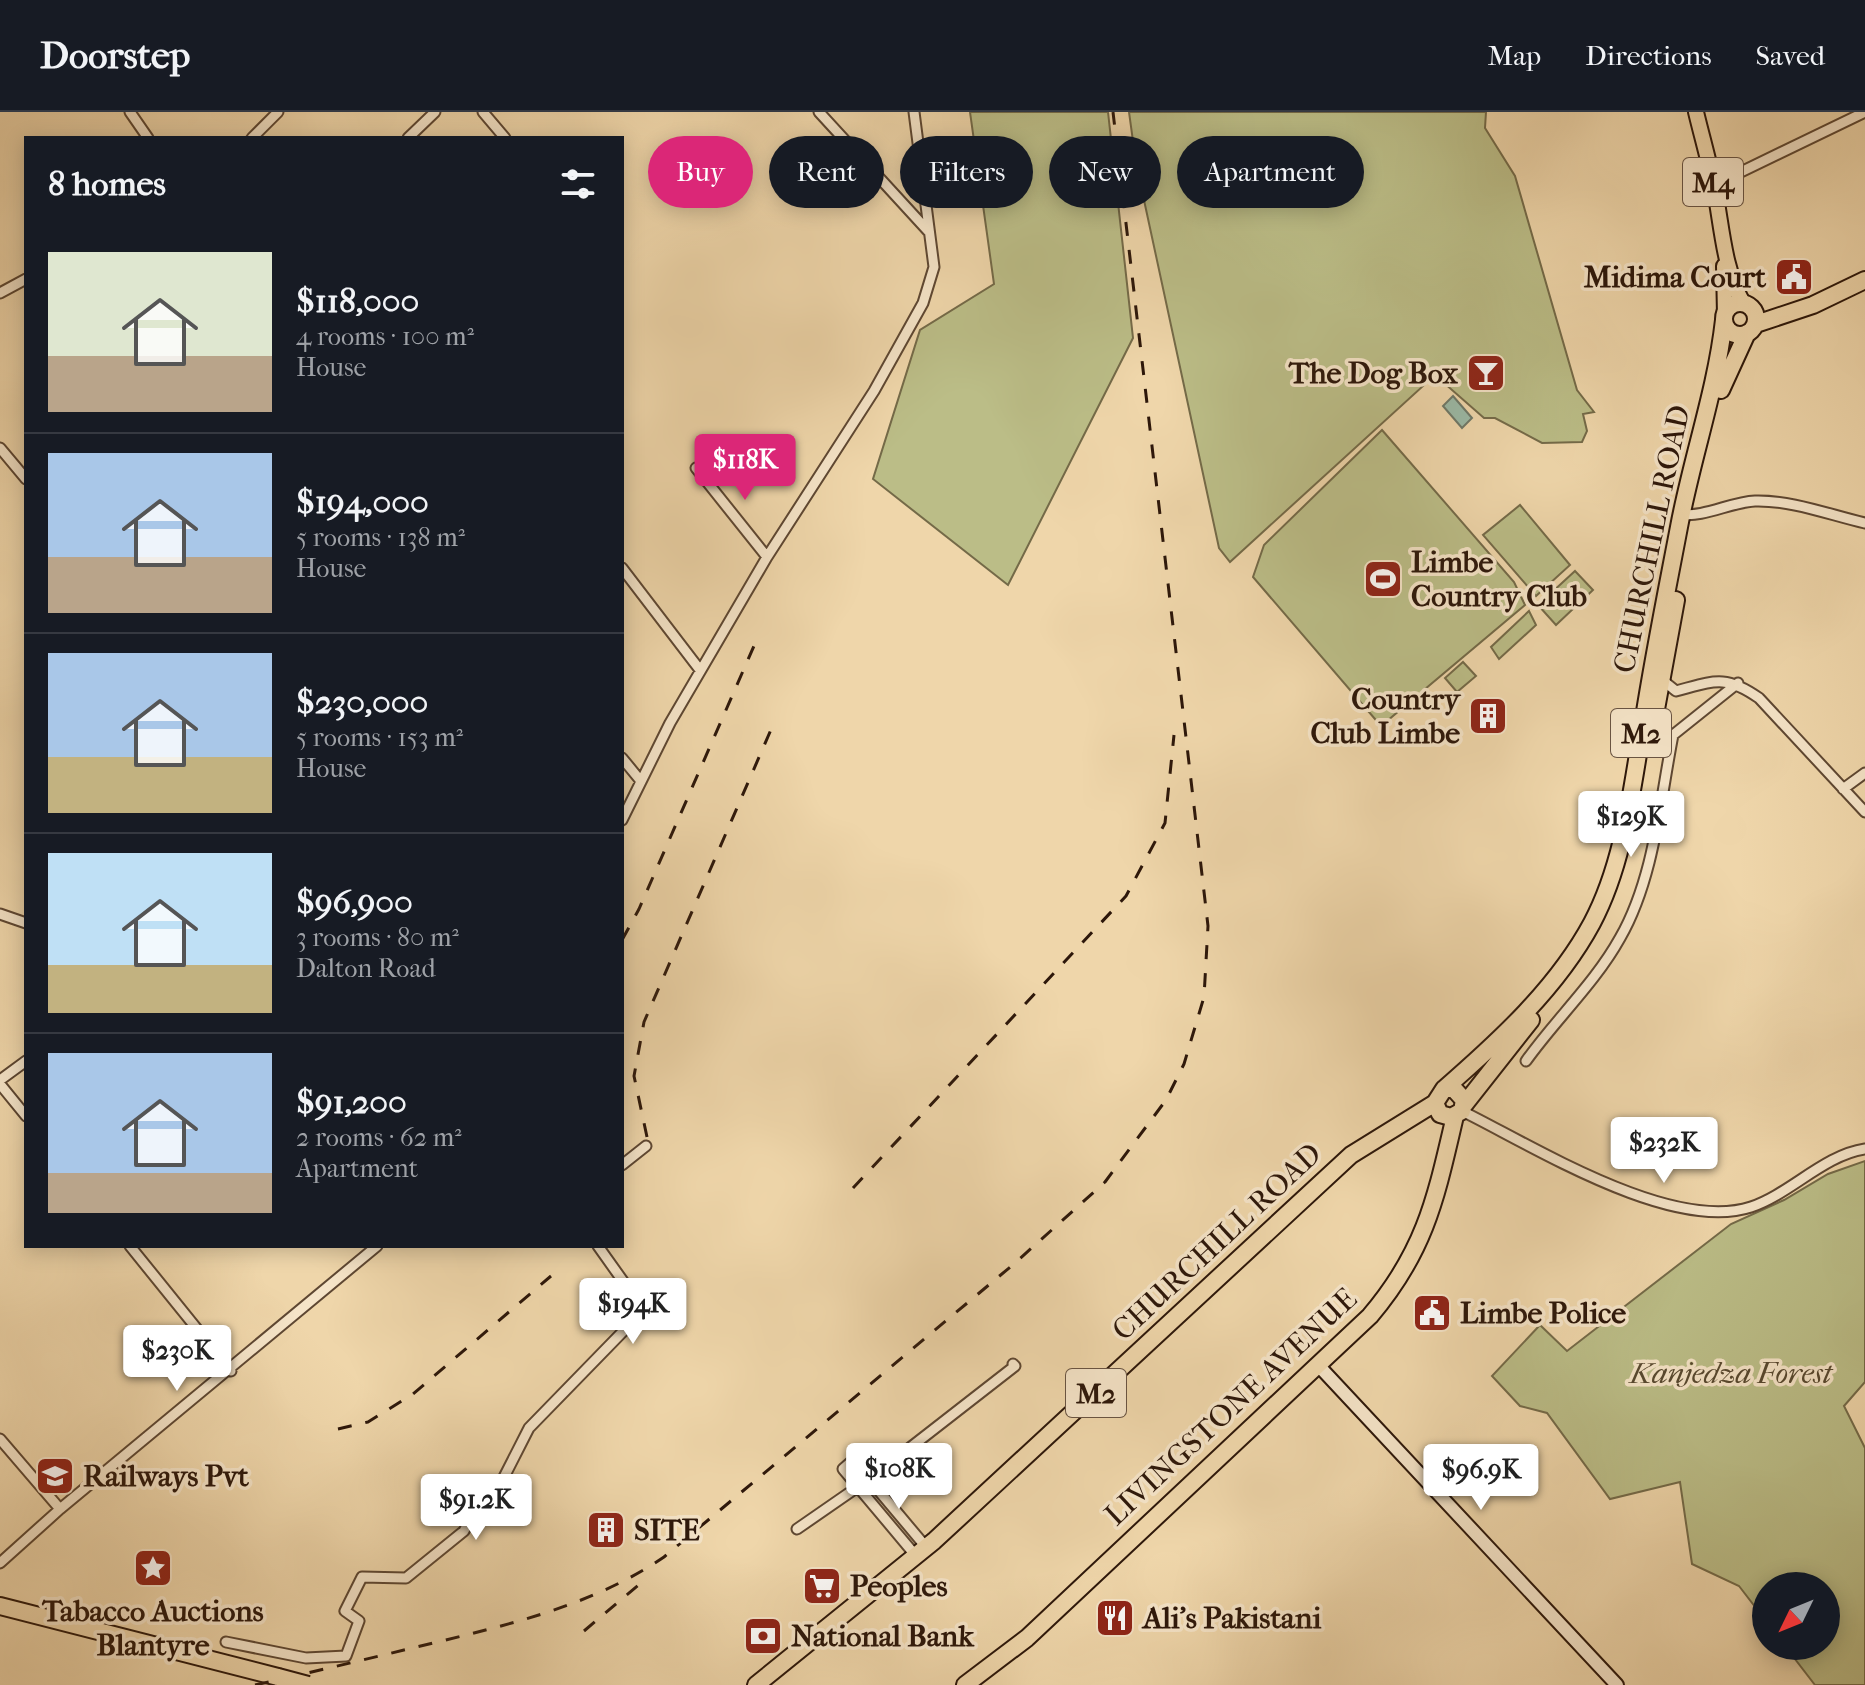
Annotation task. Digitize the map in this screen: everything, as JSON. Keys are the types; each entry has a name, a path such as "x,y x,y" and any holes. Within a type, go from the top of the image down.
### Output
{"highway":[{"path":"1831,297 1771,306 1733,304 1724,318 1730,331 1752,329 1831,297 1865,280"},
{"path":"1746,304 1755,311 1752,329"},
{"name":"CHURCHILL ROAD","path":"1461,1110 1578,957 1612,899 1632,828 1686,514 1716,384 1724,318"},
{"name":"CHURCHILL ROAD","path":"1686,514 1722,387 1752,329"},
{"name":"CHURCHILL ROAD","path":"756,1685 921,1551 1351,1155 1439,1096 1522,1015 1559,973 1591,924 1615,866 1657,675"},
{"path":"1458,1091 1461,1110 1440,1114 1439,1096 1458,1091"},
{"name":"LIVINGSTONE AVENUE","path":"965,1685 1027,1638 1370,1316 1411,1262 1425,1231 1461,1110"},
{"path":"0,1606 308,1685"}],"main road":[{"name":"M4","path":"1696,112 1714,185 1725,253 1734,287 1746,304"},
{"name":"M4","path":"1724,318 1725,253"},
{"path":"1318,1365 1617,1685"}],"street":[{"path":"130,112 147,136"},
{"path":"254,136 278,112"},
{"path":"410,136 435,112"},
{"path":"483,112 503,136"},
{"path":"819,112 929,232"},
{"path":"624,816 700,670 767,557 874,391 923,303 934,267 914,112"},
{"path":"1714,185 1865,112"},
{"path":"0,293 24,280"},
{"path":"0,448 24,477"},
{"path":"696,468 767,557"},
{"path":"1686,514 1757,501 1786,504 1865,523"},
{"path":"624,571 700,670"},
{"path":"1657,675 1676,691 1711,681 1738,683 1759,698 1865,812"},
{"path":"1526,1061 1586,988 1620,938 1633,911 1651,850 1673,735 1738,683"},
{"path":"624,760 640,780"},
{"path":"1843,789 1865,773"},
{"path":"0,914 24,922"},
{"path":"24,1063 0,1082 24,1113"},
{"path":"1461,1110 1548,1157 1614,1185 1700,1211 1747,1208 1775,1198 1817,1171 1865,1149"},
{"path":"624,1163 646,1146"},
{"path":"132,1248 231,1371"},
{"path":"0,1563 60,1509 231,1371 375,1248"},
{"path":"226,1642 306,1658 346,1656 359,1621 345,1611 362,1577 406,1578 464,1531 475,1510 502,1481 529,1428 640,1314 635,1298 599,1248"},
{"path":"797,1529 872,1477 1015,1366 1013,1364"},
{"path":"0,1439 60,1509"},
{"path":"859,1455 872,1477 921,1551 884,1519 843,1469 859,1455"},
{"path":"884,1519 895,1510"}],"green space":[{"path":"970,112 1108,112 1111,136 1049,136 1049,208 1119,208 1133,338 1008,585 873,479 920,330 994,284 983,208 1033,208 1033,136 973,136"},
{"path":"1129,112 1486,112 1485,128 1515,176 1577,390 1594,412 1583,414 1587,431 1582,442 1542,443 1495,418 1484,418 1435,375 1230,562 1219,548 1146,208 1161,208 1161,136 1132,136"},
{"name":"Limbe Country Club","path":"1382,430 1514,582 1525,605 1381,726 1253,577 1264,545"},
{"path":"1520,505 1570,565 1536,596 1483,535"},
{"path":"1575,571 1593,590 1556,625 1538,605"},
{"path":"1529,611 1536,625 1499,659 1491,647"},
{"path":"1463,662 1476,676 1457,692 1445,678"},
{"name":"Kanjedza Forest","path":"1865,1161 1865,1382 1844,1406 1865,1448 1865,1685 1815,1685 1796,1660 1840,1660 1840,1572 1752,1572 1752,1603 1739,1586 1692,1564 1680,1482 1610,1499 1547,1413 1520,1406 1492,1376 1540,1325 1567,1351 1731,1224 1784,1200 1828,1174"}],"shaded area":[{"path":"1453,396 1472,418 1462,428 1443,406"}],"railway":[{"path":"255,1685 551,1611 609,1588 664,1557 1015,1263 1105,1182 1166,1100 1184,1064 1204,997 1208,926 1113,112"},
{"path":"624,936 639,909 757,639"},
{"path":"647,1137 634,1076 644,1022 773,725"},
{"path":"853,1188 1126,896 1165,823 1174,735"},
{"path":"338,1429 368,1422 413,1394 551,1276"},
{"path":"584,1631 648,1577"}],"place":[{"name":"Midima Court","path":"1794,277"},
{"name":"The Dog Box","path":"1486,373"},
{"name":"Limbe Country Club","path":"1383,579"},
{"name":"Country Club Limbe","path":"1488,716"},
{"name":"Limbe Police","path":"1432,1313"},
{"name":"Railways Pvt","path":"55,1476"},
{"name":"SITE","path":"606,1530"},
{"name":"Tabacco Auctions Blantyre","path":"153,1568"},
{"name":"Peoples","path":"822,1586"},
{"name":"Ali's Pakistani","path":"1115,1618"},
{"name":"National Bank","path":"763,1636"}]}
